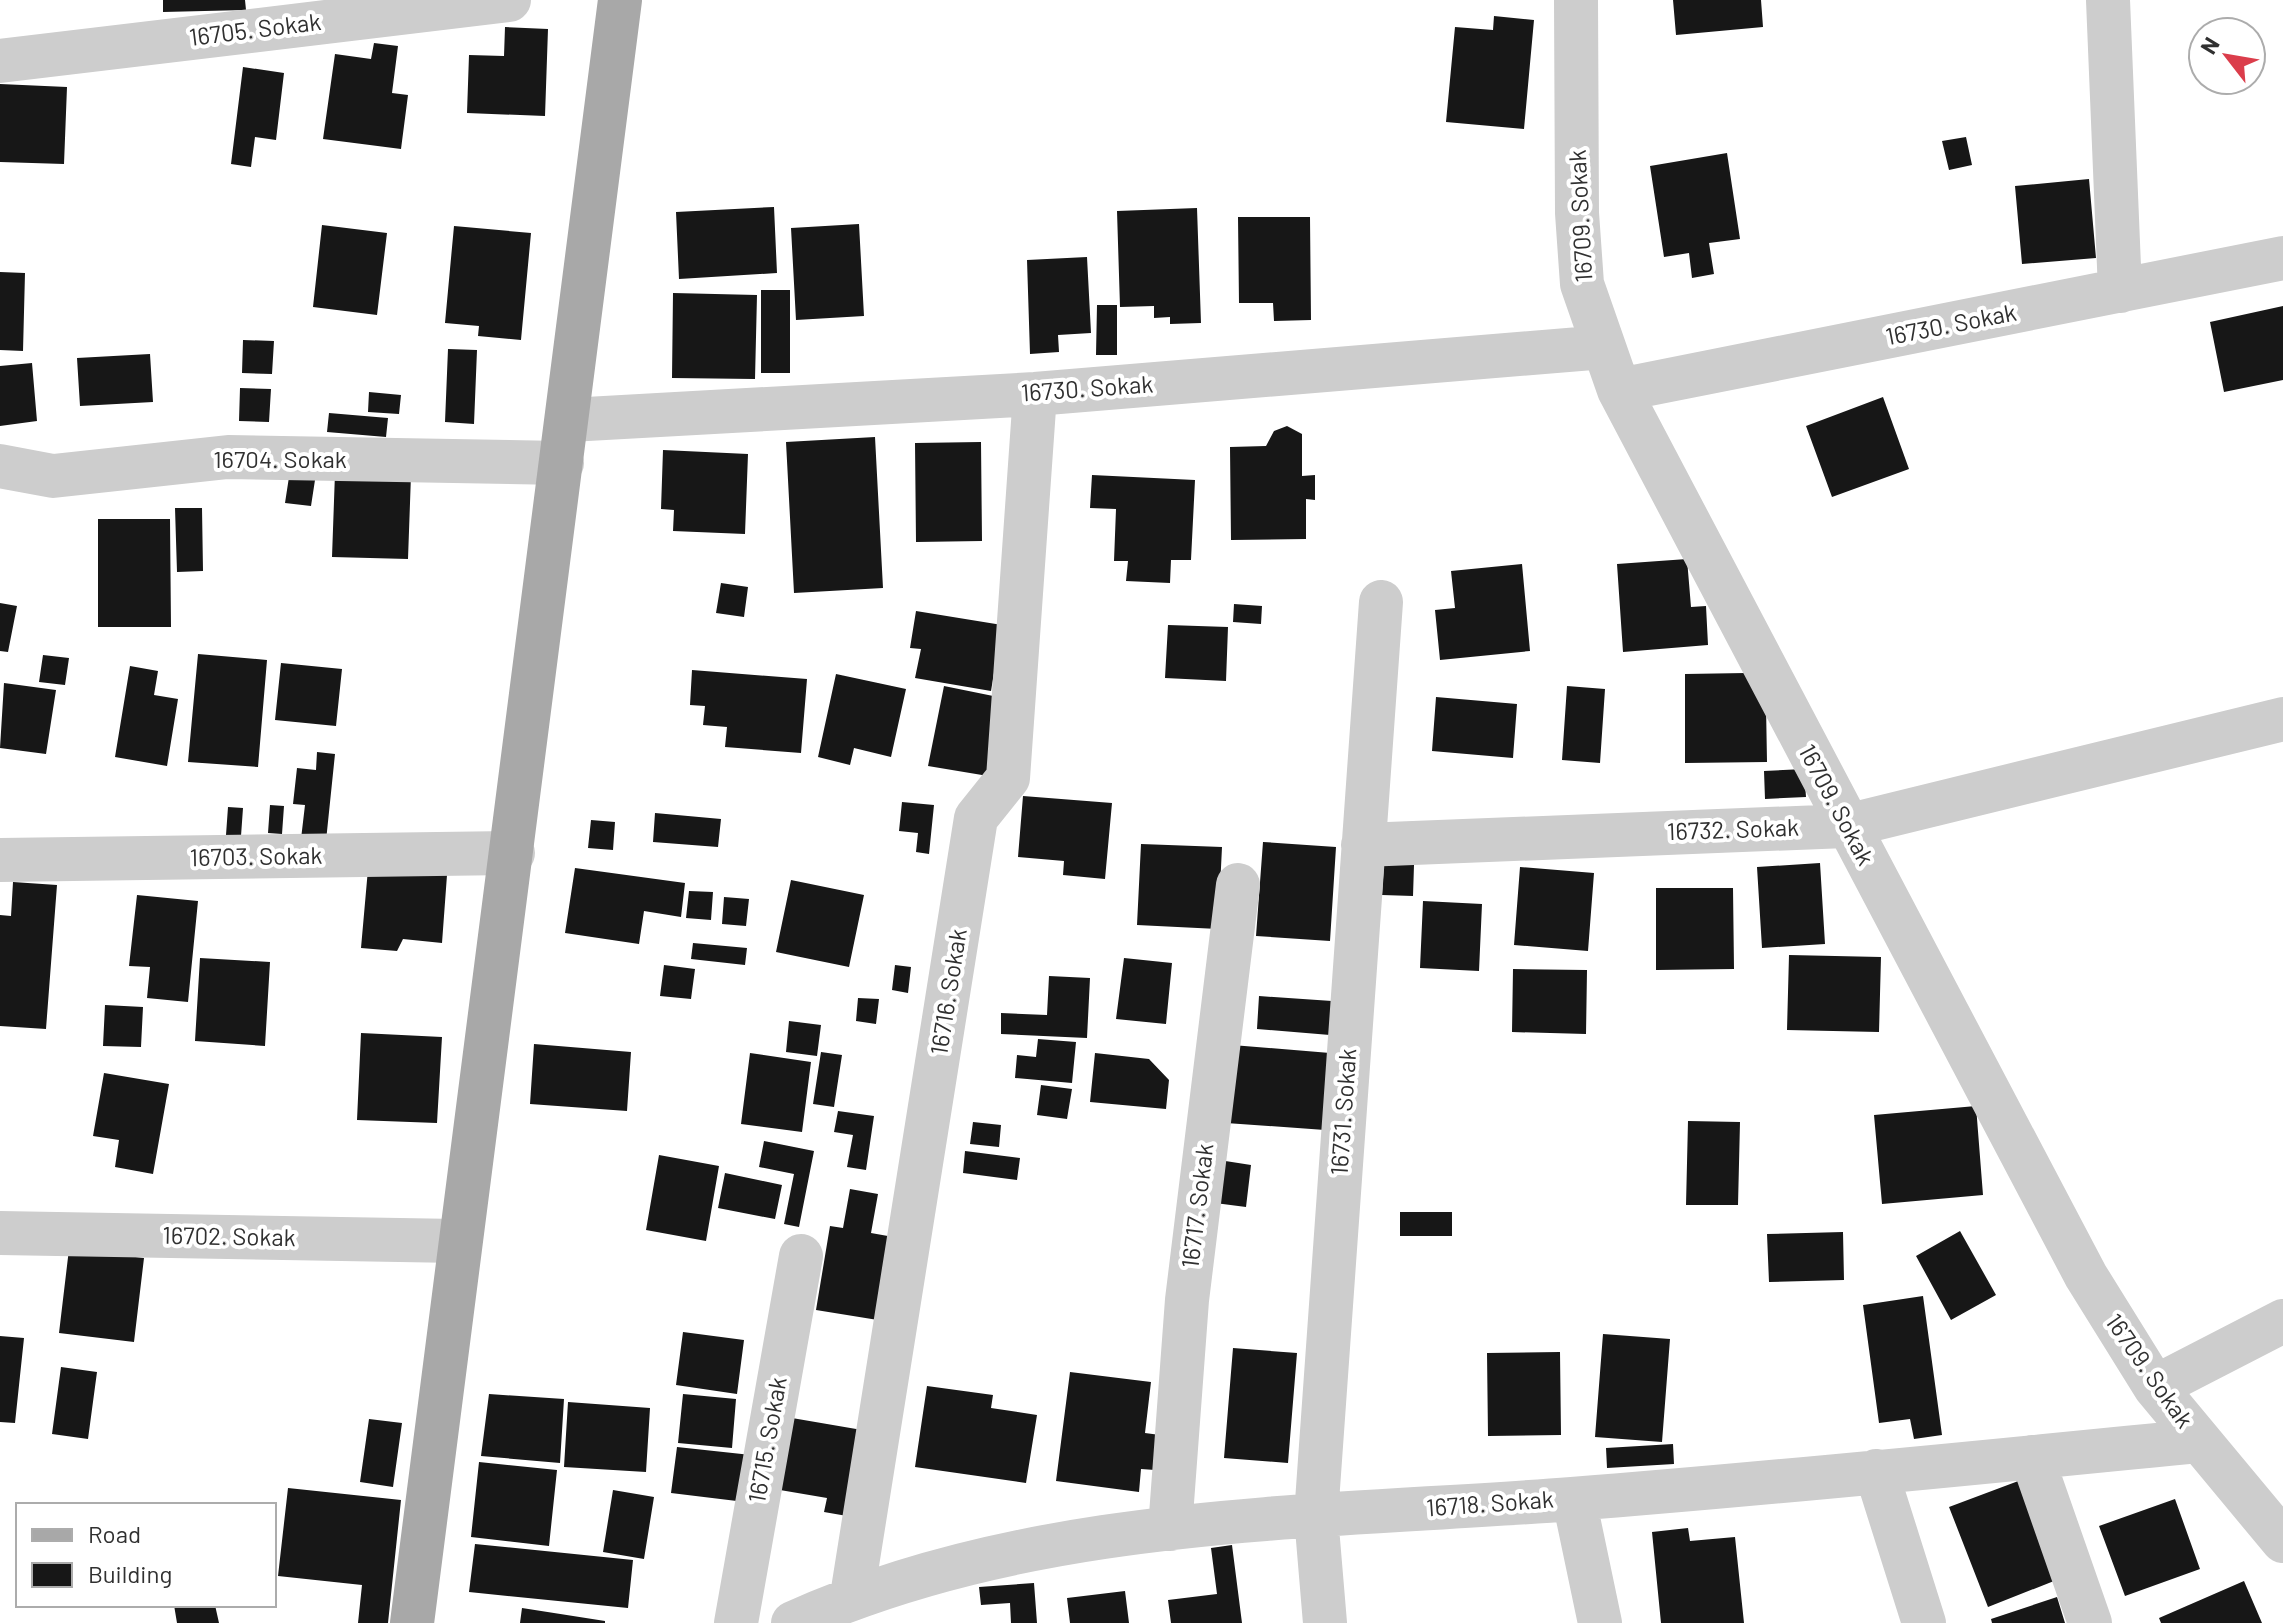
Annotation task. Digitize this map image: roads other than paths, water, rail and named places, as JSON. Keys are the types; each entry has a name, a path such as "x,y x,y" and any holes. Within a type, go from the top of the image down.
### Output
{"main road":[{"path":"412,1623 458,1241 513,853 620,0"}],"street":[{"name":"16705. Sokak","path":"0,61 509,0"},
{"name":"16709. Sokak","path":"1576,0 1577,213 1582,284 1619,390 1846,826 2086,1276 2155,1387 2283,1541"},
{"path":"2108,0 2120,291"},
{"name":"16730. Sokak","path":"1619,390 2283,258"},
{"name":"16730. Sokak","path":"569,420 1035,394 1604,347"},
{"name":"16716. Sokak","path":"852,1596 976,818 1008,778 1035,394"},
{"name":"16704. Sokak","path":"0,466 53,476 228,457 562,463"},
{"name":"16731. Sokak","path":"1325,1623 1316,1516 1381,602"},
{"name":"16732. Sokak","path":"1363,845 1846,826 2283,719"},
{"name":"16703. Sokak","path":"0,860 513,853"},
{"name":"16717. Sokak","path":"1170,1529 1187,1300 1238,885"},
{"name":"16702. Sokak","path":"0,1233 458,1241"},
{"name":"16715. Sokak","path":"736,1623 801,1256"},
{"path":"2155,1387 2283,1321"},
{"name":"16718. Sokak","path":"793,1623 852,1596 1046,1547 1170,1529 1574,1499 2199,1441"},
{"path":"2032,1457 2090,1623"},
{"path":"1876,1471 1924,1623"},
{"path":"1574,1499 1600,1623"}]}
